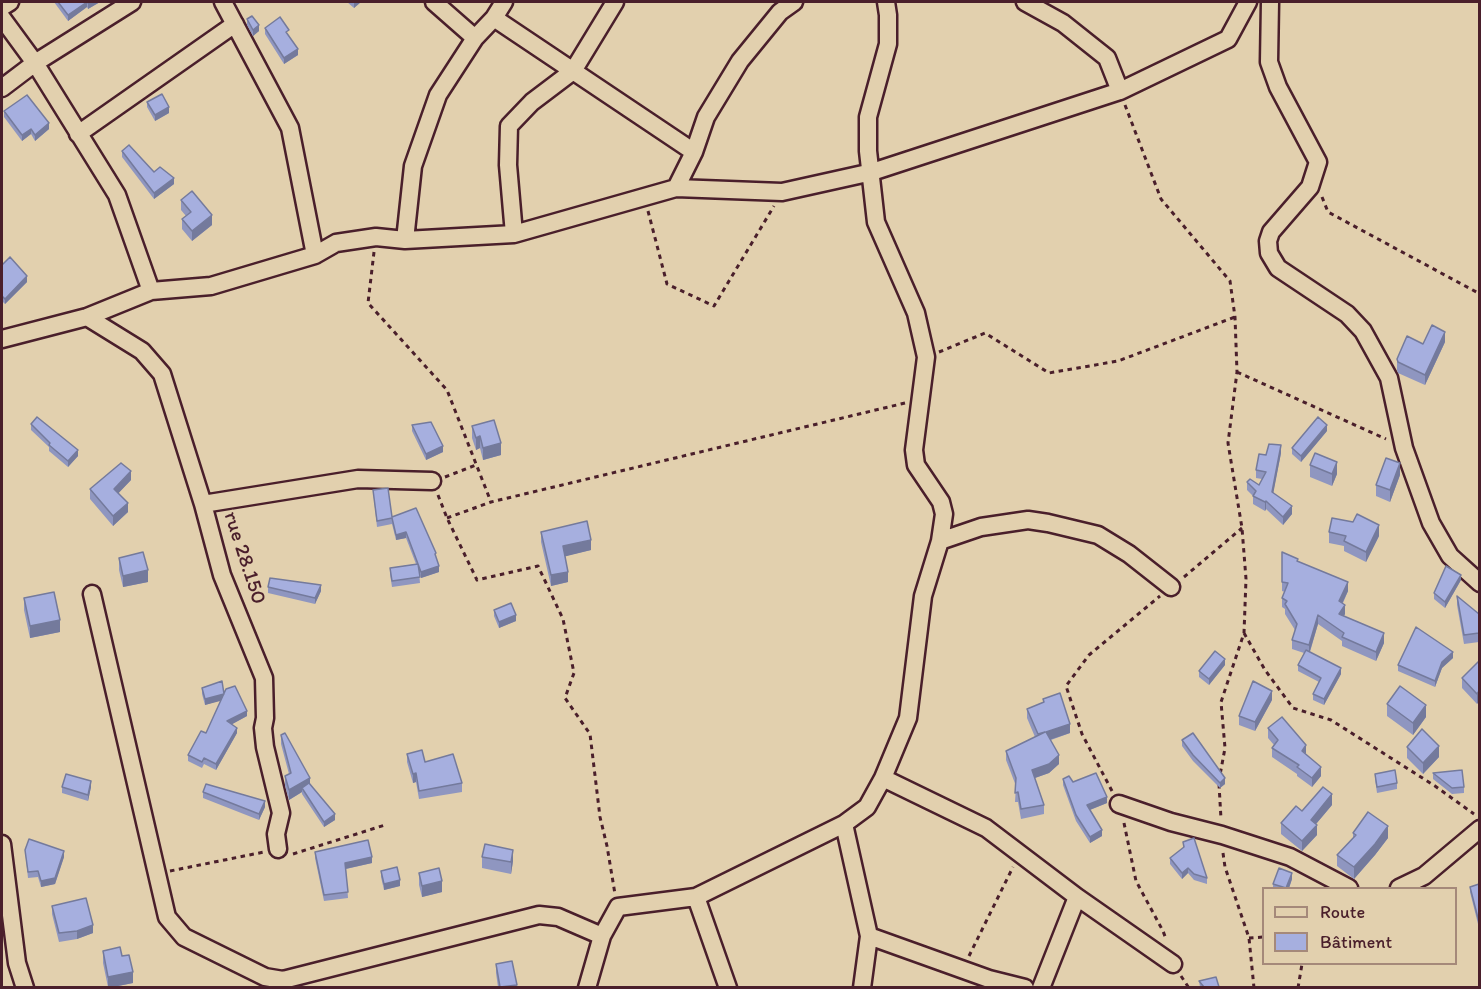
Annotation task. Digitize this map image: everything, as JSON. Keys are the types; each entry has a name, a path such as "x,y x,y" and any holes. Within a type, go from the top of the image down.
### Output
{"street":[{"path":"2,7 10,2"},
{"path":"2,88 35,63 132,2"},
{"path":"223,2 290,128 315,255"},
{"path":"434,2 475,38"},
{"path":"405,240 413,166 438,95 475,38 494,18 504,2"},
{"path":"514,234 507,155 509,126 532,102 573,71 615,2"},
{"path":"676,188 694,152 706,117 740,61 780,12 794,2"},
{"path":"587,987 602,936 618,907 696,897 844,824 867,807 883,778 908,717 923,596 940,541 944,514 941,502 916,465 914,450 926,357 916,313 876,222 868,152 868,117 888,44 886,2"},
{"path":"1024,2 1063,23 1107,58 1120,91"},
{"path":"2,339 87,317 151,291 211,286 315,255 336,243 376,237 405,240 514,234 676,188 782,192 872,172 1120,91 1228,39 1248,2"},
{"path":"1270,2 1269,62 1278,87 1318,162 1310,187 1271,232 1268,241 1269,253 1278,268 1347,314 1363,331 1389,378 1404,448 1436,531 1450,556 1479,583"},
{"path":"2,18 35,63 117,195 151,291"},
{"path":"494,18 694,152"},
{"path":"78,134 235,24"},
{"name":"rue 28.150","path":"87,317 142,351 162,374 203,504 222,575 264,678 265,747 281,813 276,834 278,849"},
{"path":"203,504 358,478 432,481"},
{"path":"940,541 981,527 1028,520 1048,523 1098,535 1130,554 1171,587"},
{"path":"92,594 167,917 184,937 265,977 284,980 539,915 558,917 602,936"},
{"path":"883,778 986,828 1077,897 1173,964"},
{"path":"1119,804 1290,857 1347,887"},
{"path":"844,824 869,936 862,987"},
{"path":"1401,887 1424,876 1479,829"},
{"path":"2,844 16,963 25,987"},
{"path":"696,897 728,987"},
{"path":"1041,987 1077,897"},
{"path":"869,936 962,970 1014,986 1025,987"}],"path":[{"path":"1120,91 1161,199 1230,281 1237,372 1228,443 1242,528 1246,579 1244,633 1221,702 1225,748 1218,790 1225,867 1249,938 1254,987"},
{"path":"1314,172 1328,212 1479,294"},
{"path":"645,197 667,284 714,306 782,192"},
{"path":"376,237 368,303 447,390 491,502"},
{"path":"926,357 985,333 1049,373 1118,361 1234,317"},
{"path":"1237,372 1404,448"},
{"path":"447,518 491,502 922,399"},
{"path":"477,465 432,481 477,580 538,566 563,619 574,673 565,698 590,734 600,818 618,907"},
{"path":"1189,987 1173,964 1163,931 1136,881 1119,804 1082,734 1066,686 1089,655 1242,528"},
{"path":"1244,633 1265,670 1293,708 1331,720 1479,817"},
{"path":"962,970 1020,853"},
{"path":"1249,938 1262,937"},
{"path":"1298,987 1302,965"}],"building":[{"path":"58,2 87,2 68,15"},
{"path":"252,16 259,25 253,30 247,19"},
{"path":"280,17 289,30 286,32 298,49 284,58 265,28"},
{"path":"162,94 169,107 155,115 147,102"},
{"path":"27,95 49,123 35,135 31,129 22,135 4,111"},
{"path":"129,145 154,172 160,167 174,178 154,193 122,151"},
{"path":"192,191 212,215 192,231 182,219 191,212 181,200"},
{"path":"10,257 27,276 5,299 2,296 2,265"},
{"path":"1432,325 1445,332 1425,375 1398,362 1397,359 1407,336 1423,344"},
{"path":"37,417 78,450 68,461 49,445 50,443 31,424"},
{"path":"1318,417 1327,425 1301,456 1292,448"},
{"path":"494,420 501,443 483,448 480,436 476,438 472,426"},
{"path":"431,422 443,446 426,454 412,425"},
{"path":"1269,444 1281,445 1272,492 1292,506 1283,517 1266,501 1253,496 1256,491 1247,482 1250,479 1259,485 1266,472 1256,470 1259,454 1266,455"},
{"path":"1315,453 1337,462 1332,474 1310,465"},
{"path":"1386,458 1400,463 1390,490 1376,485"},
{"path":"121,463 131,471 114,489 128,503 113,516 90,489"},
{"path":"388,488 392,517 416,508 436,553 439,566 421,572 406,532 396,535 392,518 377,521 373,490"},
{"path":"1357,514 1379,525 1366,552 1344,541 1346,536 1329,532 1332,518 1353,522"},
{"path":"587,521 591,540 563,546 568,572 551,575 541,532"},
{"path":"143,552 148,570 123,576 119,558"},
{"path":"1282,552 1298,559 1297,561 1348,582 1339,601 1345,605 1339,614 1384,633 1376,652 1342,637 1344,633 1318,615 1309,645 1292,640 1297,624 1285,604 1287,601 1282,598 1288,583 1282,582"},
{"path":"418,564 420,577 392,581 390,568"},
{"path":"1446,566 1461,575 1445,602 1434,593"},
{"path":"270,578 321,585 315,598 268,587"},
{"path":"54,592 60,620 30,626 24,598"},
{"path":"1457,596 1479,614 1479,633 1464,635"},
{"path":"511,603 516,615 499,622 494,610"},
{"path":"1416,627 1453,652 1442,662 1435,681 1398,665"},
{"path":"1306,650 1341,668 1324,699 1313,694 1321,678 1298,665"},
{"path":"1215,651 1225,659 1209,679 1199,671"},
{"path":"1479,661 1479,691 1477,694 1462,678"},
{"path":"222,681 224,694 205,699 202,688"},
{"path":"1253,681 1272,691 1255,722 1239,716"},
{"path":"235,686 247,711 227,721 237,728 216,764 204,758 202,762 188,755 201,731 206,733 226,689"},
{"path":"1400,686 1426,705 1413,723 1387,704"},
{"path":"1060,693 1070,724 1046,732 1059,755 1049,764 1032,770 1044,805 1021,809 1018,792 1015,793 1016,778 1006,751 1045,732 1038,734 1027,709 1044,702 1043,699"},
{"path":"1282,717 1306,745 1302,751 1321,767 1312,778 1297,767 1299,765 1272,748 1278,740 1268,728"},
{"path":"1422,729 1439,746 1423,763 1407,747"},
{"path":"285,733 310,778 289,790 285,776 291,773 281,735"},
{"path":"1193,733 1225,778 1220,783 1182,740"},
{"path":"422,750 425,762 453,754 462,783 419,791 416,773 413,774 407,754"},
{"path":"1395,770 1397,783 1377,787 1375,774"},
{"path":"1462,770 1464,787 1452,788 1433,773"},
{"path":"1096,773 1107,797 1087,805 1102,830 1090,837 1076,815 1063,779 1069,776 1073,782"},
{"path":"66,774 91,781 88,795 62,787"},
{"path":"309,783 335,814 324,822 302,788"},
{"path":"206,784 265,801 259,814 203,792"},
{"path":"1323,787 1332,794 1311,820 1317,825 1302,841 1281,823 1296,806 1302,811"},
{"path":"1368,812 1388,826 1354,867 1337,855 1356,835 1353,833"},
{"path":"1194,838 1207,878 1194,874 1188,868 1182,873 1170,858 1184,847 1183,842"},
{"path":"29,839 64,851 55,878 41,881 38,871 28,872 25,850"},
{"path":"368,840 372,857 345,863 348,892 324,895 315,852"},
{"path":"485,844 513,850 511,862 482,857"},
{"path":"397,867 400,880 384,884 381,871"},
{"path":"439,868 442,881 422,886 419,873"},
{"path":"1279,868 1292,873 1286,887 1273,884"},
{"path":"1479,884 1479,922 1470,887"},
{"path":"86,898 93,925 77,931 59,933 52,906"},
{"path":"120,947 122,956 129,955 133,972 108,977 103,951"},
{"path":"512,961 517,985 500,987 496,964"},
{"path":"1216,977 1219,987 1204,987 1199,981"}]}
